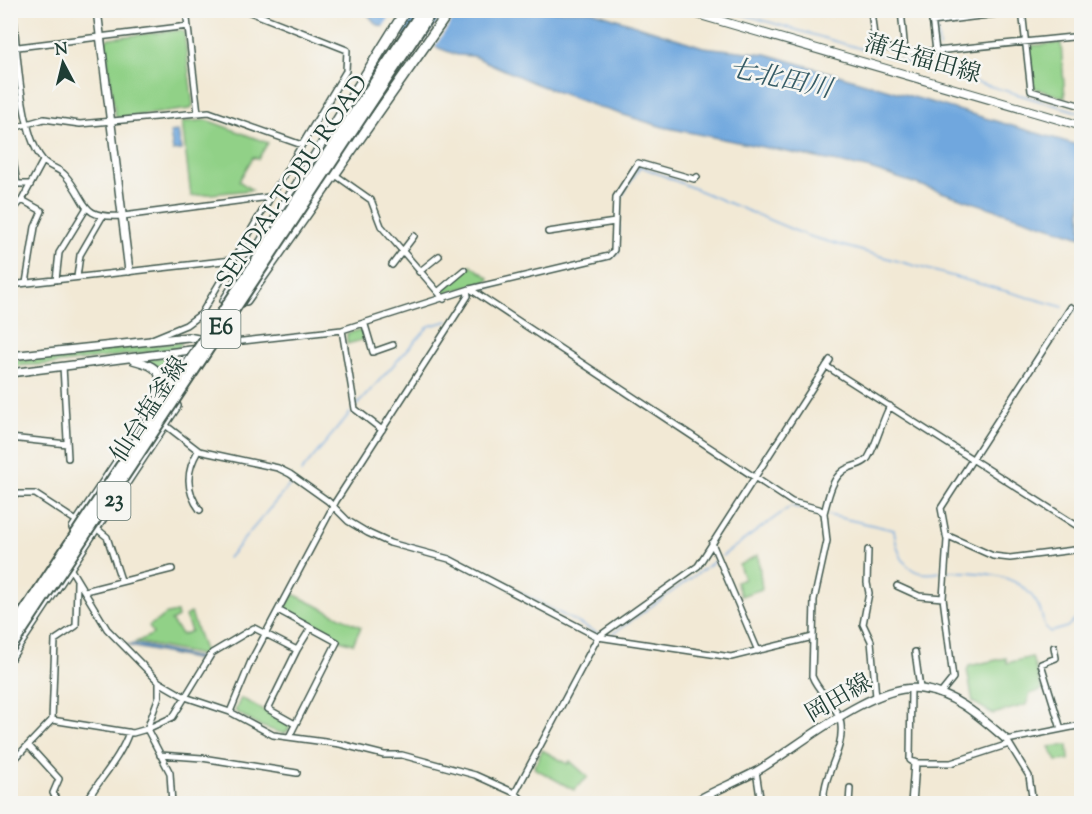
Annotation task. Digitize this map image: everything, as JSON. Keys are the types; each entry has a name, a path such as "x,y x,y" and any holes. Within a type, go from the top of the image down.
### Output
{"highway":[{"name":"SENDAI-TOBU ROAD","path":"10,634 423,10"},
{"name":"SENDAI-TOBU ROAD","path":"10,648 432,10"}],"main road":[{"name":"仙台塩釜線","path":"10,624 158,399 201,338 406,10"},
{"name":"仙台塩釜線","path":"10,657 216,344 450,10"},
{"name":"蒲生福田線","path":"683,10 1082,126"}],"street":[{"path":"13,10 27,124 34,146 43,161 64,174 86,209 102,218 269,197"},
{"path":"97,10 129,272"},
{"path":"186,10 198,113"},
{"path":"148,341 197,318 346,71 347,50 245,10"},
{"path":"871,10 875,45 905,52 938,51 1082,36"},
{"path":"901,10 905,52"},
{"path":"931,10 935,22 938,51"},
{"path":"935,22 1029,10"},
{"path":"1022,11 1031,91 1082,106"},
{"path":"10,48 17,45 188,26"},
{"path":"10,129 44,118 80,124 209,112 302,145"},
{"path":"10,141 17,184 29,184"},
{"path":"10,213 22,200 43,161"},
{"path":"10,373 192,351 216,344 342,330 365,325 469,290 609,256 614,250 616,197 638,163 694,179 697,177"},
{"path":"334,174 371,200 381,226 444,299"},
{"path":"22,200 42,211 35,227 26,283"},
{"path":"56,280 59,253 86,209"},
{"path":"77,277 80,255 102,218"},
{"path":"548,232 615,222"},
{"path":"392,265 414,236"},
{"path":"420,272 439,256"},
{"path":"10,285 232,260"},
{"path":"439,291 464,270"},
{"path":"230,712 278,610 333,506 468,296 469,290"},
{"path":"469,290 792,502 819,509 824,513"},
{"path":"940,693 953,678 943,598 946,535 941,508 1071,307"},
{"path":"365,325 373,352 393,345"},
{"path":"342,330 355,409 382,430"},
{"path":"10,356 148,341 201,338 216,344"},
{"path":"129,359 149,364 159,373 162,381 158,399"},
{"path":"515,793 598,637 691,572 828,363 971,459 1082,529"},
{"path":"63,366 68,458"},
{"path":"824,804 823,794 840,748 840,718 816,686 812,676 814,600 827,541 824,513 835,481 843,471 865,462 868,458 879,425 890,406"},
{"path":"164,424 198,451 278,468 290,474 333,506 348,521 368,533 390,543 449,559 598,637 731,657 813,637"},
{"path":"10,438 67,444"},
{"path":"198,451 190,465 188,482 200,510"},
{"path":"10,494 35,495 78,522"},
{"path":"96,528 107,537 121,580"},
{"path":"946,535 993,556 1010,558 1082,549"},
{"path":"712,543 758,651"},
{"path":"868,550 869,593 862,624 870,641 876,697"},
{"path":"70,568 107,629 159,682 185,697 230,712 273,735 340,744 384,755 402,755 474,775 515,793 527,804"},
{"path":"85,591 121,580 172,569"},
{"path":"10,764 52,720 55,640 76,626 77,581"},
{"path":"897,586 919,596 943,598"},
{"path":"278,610 337,642 288,737"},
{"path":"52,720 129,732 147,729 173,717 212,653 254,628 297,650"},
{"path":"295,724 268,709 310,629"},
{"path":"1054,647 1056,658 1041,664 1061,729"},
{"path":"915,652 920,688"},
{"path":"159,682 159,696 147,729 170,773 172,804"},
{"path":"911,688 910,760 915,763 951,763 1008,742 1082,725"},
{"name":"岡田線","path":"691,804 756,771 876,697 911,688 940,693 968,708 1008,742"},
{"path":"85,804 111,763 123,751 129,732"},
{"path":"1008,742 1029,776 1033,804"},
{"path":"29,746 59,779 53,793 57,801 62,804"},
{"path":"160,755 202,758 297,773"},
{"path":"912,804 915,763"},
{"path":"756,771 761,804"},
{"path":"849,804 850,788"}],"green space":[{"path":"181,30 184,32 193,105 190,109 118,118 115,115 105,41 109,38"},
{"path":"1061,43 1065,98 1034,88 1028,46"},
{"path":"207,120 268,143 258,159 253,157 239,181 252,190 191,196 182,122"},
{"path":"471,265 489,278 488,281 445,293 442,290"},
{"path":"360,330 364,332 366,339 347,344 347,333"},
{"path":"182,342 179,348 55,364 11,366 10,361"},
{"path":"175,356 158,367 145,359"},
{"path":"758,555 762,589 741,596 736,582 744,579 739,565"},
{"path":"293,594 361,627 353,644 287,611 285,608"},
{"path":"177,612 178,617 171,621 182,635 191,631 185,616 191,613 206,656 136,642 153,634 149,626 167,614"},
{"path":"1032,657 1042,690 1030,694 1026,705 993,714 973,702 967,670 969,666 1006,658 1007,663"},
{"path":"241,698 289,724 289,730 284,734 257,725 235,711"},
{"path":"1068,745 1069,760 1057,761 1049,747"},
{"path":"542,750 568,764 570,761 588,777 574,790 534,768"}],"water":[{"name":"七北田川","path":"365,11 592,11 703,47 766,54 1081,146 1081,237 867,168 663,127 598,107 534,83 473,56 457,55 376,24"},
{"path":"178,131 181,150 173,151 170,132"},
{"path":"136,644 204,659 204,661 125,645"}],"pier":[{"path":"394,11 411,11 395,35 381,30"},
{"path":"444,11 459,11 433,49 422,45"}],"waterway":[{"path":"728,10 1082,113"},
{"path":"935,10 935,19"},
{"path":"936,23 939,48"},
{"path":"939,53 941,72"},
{"path":"604,260 618,254 620,199 640,166 808,236 1063,307"},
{"path":"481,290 500,284"},
{"path":"1075,311 1082,313"},
{"path":"357,405 429,326 448,321"},
{"path":"301,472 350,413"},
{"path":"228,558 293,481"},
{"path":"722,556 791,506 819,513"},
{"path":"828,515 894,530 898,549 906,564 920,573 940,572"},
{"path":"399,542 450,555 599,634"},
{"path":"608,637 715,561"},
{"path":"948,571 1000,576 1022,586 1039,607 1044,624 1050,632 1067,627 1082,613"}]}
